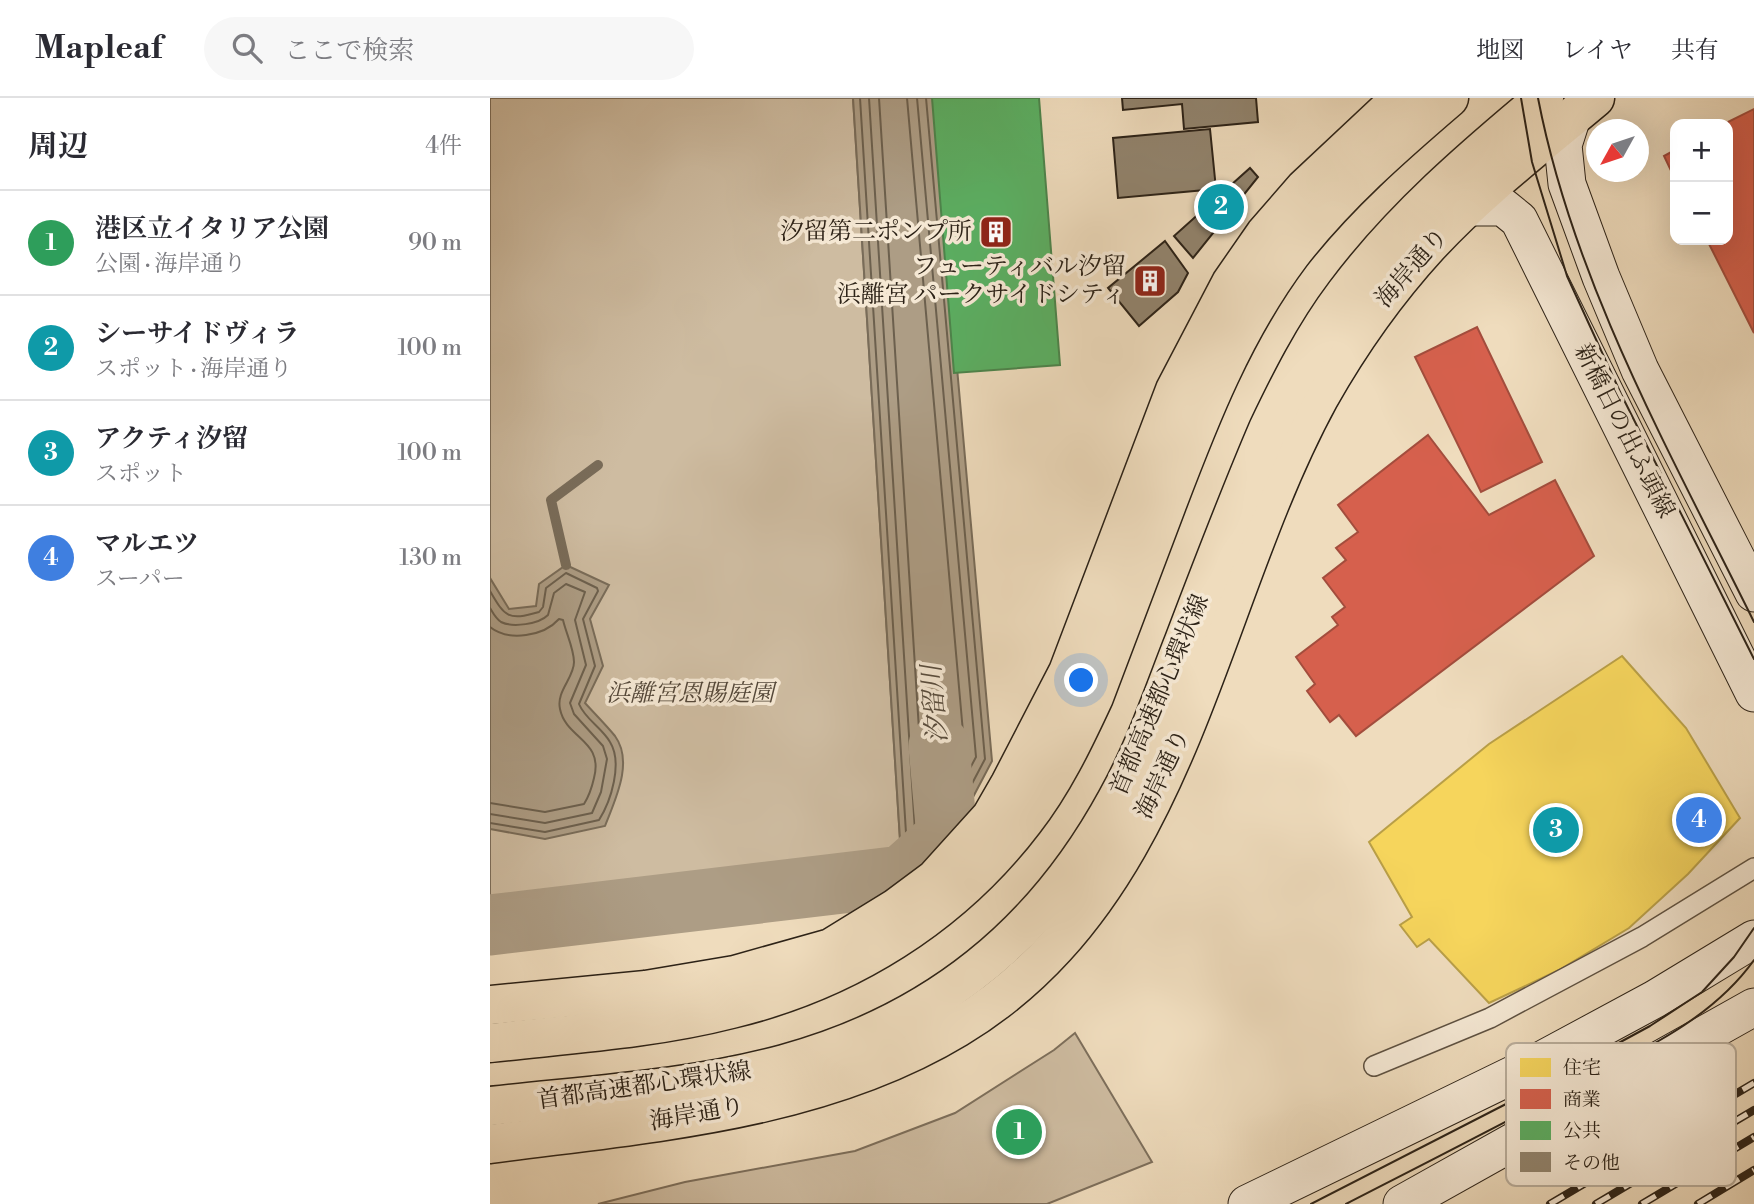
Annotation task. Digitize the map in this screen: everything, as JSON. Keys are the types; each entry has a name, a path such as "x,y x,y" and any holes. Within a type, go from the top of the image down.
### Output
{"main road":[{"path":"490,1005 646,990 735,975 785,963 831,948 896,908 934,880 990,817 1068,672 1175,390 1231,283 1265,234 1305,188 1401,98"},
{"path":"490,1043 679,1020 729,1010 794,990 853,964 891,943 934,912 983,869 1025,820 1078,731 1094,697 1208,399 1258,303 1291,255 1328,210 1371,167 1449,98"},
{"name":"海岸通り","path":"490,1144 720,1110 787,1097 830,1085 875,1069 957,1028 993,1004 1029,974 1058,945 1085,911 1131,842 1180,742 1297,441 1320,397 1370,316 1430,244 1570,104"},
{"name":"新橋日の出ふ頭線","path":"1570,104 1563,145 1567,184 1601,277 1640,370 1754,593"},
{"name":"首都高速都心環状線","path":"490,1107 698,1083 820,1054 856,1040 922,1007 983,967 1010,942 1061,886 1118,798 1149,731 1268,429 1291,382 1330,317 1373,258 1408,220 1482,150 1570,104"},
{"name":"新橋日の出ふ頭線","path":"1467,207 1503,207 1519,220 1754,693"},
{"path":"1573,1043 1655,999 1754,939"},
{"path":"1690,1043 1754,1007"},
{"path":"1247,1204 1506,1078"},
{"path":"1402,1204 1506,1146"}],"street":[{"path":"1374,1066 1490,1018 1642,937 1754,868"}],"green space":[{"name":"浜離宮恩賜庭園","path":"490,98 853,98 902,871 490,920"},
{"path":"1075,1033 1152,1162 1047,1204 598,1204 685,1182 855,1151 955,1113 1054,1050"}],"water":[{"path":"853,98 933,98 992,761 962,818 902,871"},
{"path":"566,565 609,585 590,619 603,666 585,703 615,736 623,757 623,769 618,793 605,826 545,839 490,829 490,578 509,609 536,606 539,584"}],"building: 住宅":[{"path":"1622,656 1686,728 1740,818 1688,874 1629,928 1559,970 1489,1003 1429,939 1417,947 1400,925 1412,917 1369,842 1489,744"}],"building: 商業":[{"path":"1754,109 1754,333 1710,245 1733,245 1733,120"},
{"path":"1670,153 1670,169 1664,156"},
{"path":"1477,327 1542,462 1481,492 1415,357"},
{"path":"1428,435 1489,515 1555,480 1594,556 1356,736 1339,715 1330,722 1307,691 1315,684 1296,657 1338,625 1332,617 1345,607 1323,578 1346,560 1336,548 1358,532 1338,505"}],"building: 公共":[{"name":"汐留第二ポンプ所","path":"932,98 1039,98 1060,365 954,373"}],"building: その他":[{"path":"1122,98 1256,98 1258,122 1184,129 1182,104 1123,110"},
{"path":"1210,129 1216,189 1118,198 1113,138"},
{"path":"1250,168 1258,177 1193,258 1174,236"},
{"name":"フューティバル汐留 浜離宮 パークサイドシティ","path":"1165,241 1188,273 1178,292 1139,326 1108,288"}],"waterway":[{"path":"566,565 551,500 598,465"},
{"name":"汐留川","path":"490,925 902,876 947,836 939,746"}],"tram line":[{"path":"1521,98 1532,162 1567,276 1621,394 1754,659"},
{"path":"1538,98 1554,167 1575,235 1600,301 1628,367 1754,622"},
{"path":"1619,1043 1702,992 1734,957 1754,928"},
{"path":"1655,1043 1715,1002 1754,960"},
{"path":"1311,1204 1506,1104"},
{"path":"1346,1204 1506,1121"}],"railway":[{"path":"1736,1094 1754,1083"},
{"path":"1736,1121 1754,1110"},
{"path":"1736,1148 1754,1137"},
{"path":"1736,1181 1754,1170"},
{"path":"1550,1204 1580,1186"},
{"path":"1596,1204 1626,1186"},
{"path":"1642,1204 1672,1186"},
{"path":"1698,1204 1728,1186"}],"place":[{"name":"シーサイドヴィラ","path":"1221,207"},
{"name":"汐留第二ポンプ所","path":"996,232"},
{"name":"フューティバル汐留 浜離宮 パークサイドシティ","path":"1150,281"},
{"name":"マルエツ","path":"1699,820"},
{"name":"アクティ汐留","path":"1556,830"},
{"name":"港区立イタリア公園","path":"1019,1132"}]}
